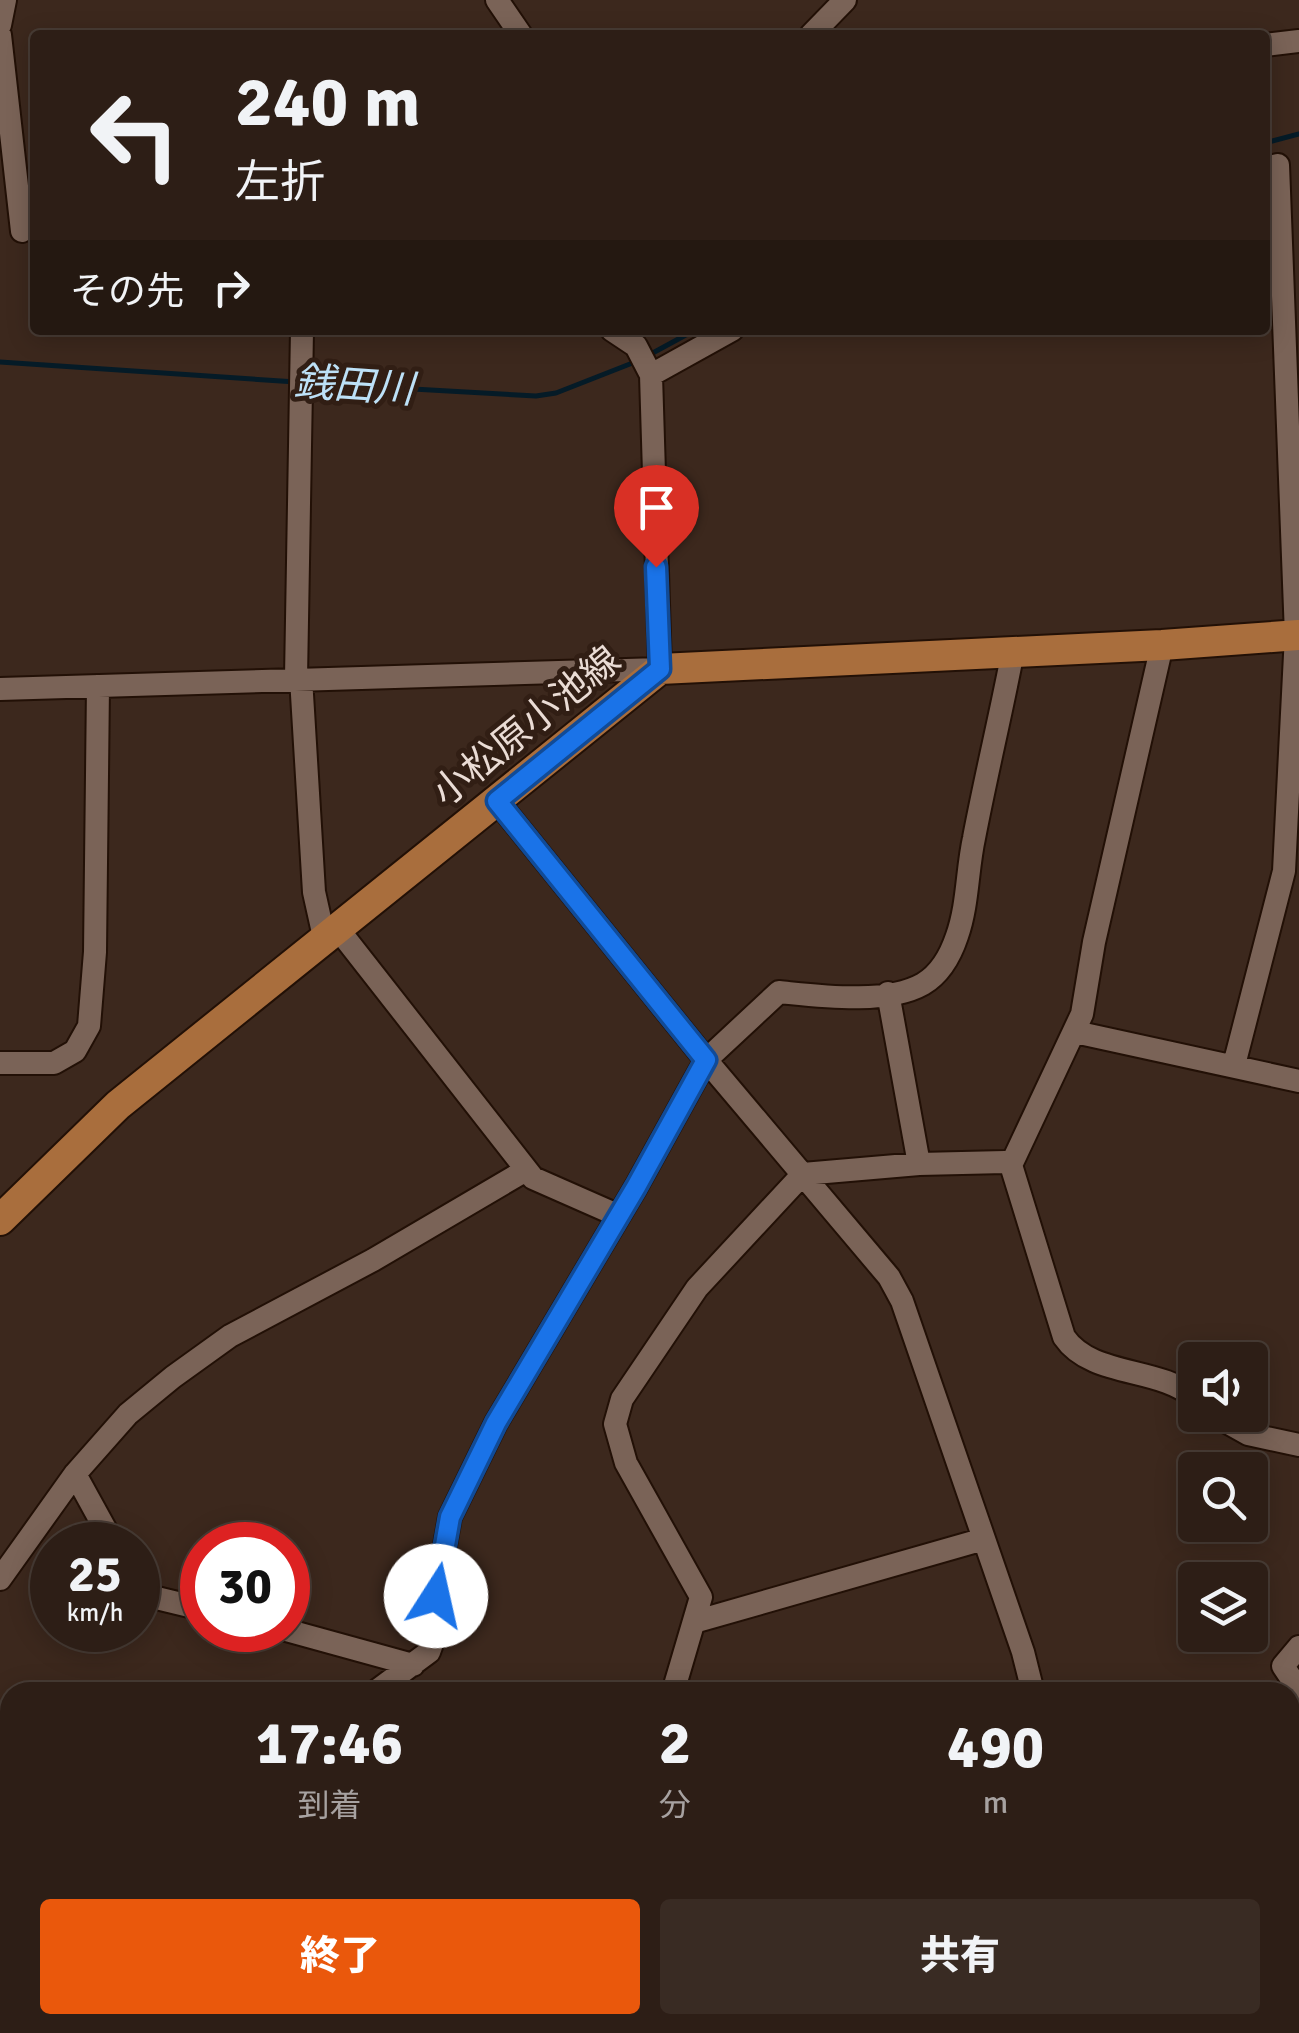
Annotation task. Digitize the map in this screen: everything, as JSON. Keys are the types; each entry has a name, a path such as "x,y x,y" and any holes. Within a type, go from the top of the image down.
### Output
{"main road":[{"name":"小松原小池線","path":"0,1220 118,1105 660,669 1298,635"}],"street":[{"path":"0,25 6,0"},
{"path":"496,0 517,30"},
{"path":"816,30 846,0"},
{"path":"0,35 19,232"},
{"path":"1270,45 1299,42"},
{"path":"1234,1066 1292,872 1298,635 1281,164"},
{"path":"302,335 299,678 314,892 331,933 533,1178 617,1216"},
{"path":"0,689 660,669 651,375 636,346 620,335"},
{"path":"651,375 723,335"},
{"path":"1010,1165 1082,1014 1097,927 1162,645"},
{"path":"390,1682 429,1652 450,1517 496,1423 706,1060 779,992 841,998 888,993 920,986 940,972 957,936 974,835 1014,651"},
{"path":"0,1063 54,1062 75,1052 89,1026 95,952 98,686"},
{"path":"497,801 706,1060 889,1277 902,1301 1030,1682"},
{"path":"888,993 919,1164"},
{"path":"1075,1032 1299,1081"},
{"path":"676,1682 701,1596 626,1464 615,1424 622,1399 696,1288 803,1174 919,1164 1005,1162 1010,1165 1064,1337 1071,1348 1178,1389"},
{"path":"0,1579 75,1474 140,1402 230,1336 373,1260 526,1170"},
{"path":"1244,1432 1299,1445"},
{"path":"75,1474 101,1522"},
{"path":"694,1622 984,1538"},
{"path":"310,1637 413,1666"},
{"path":"1294,1682 1283,1666 1299,1647"}],"waterway":[{"name":"銭田川","path":"1270,142 1299,134"},
{"name":"銭田川","path":"649,355 686,335"},
{"name":"銭田川","path":"0,362 296,382"},
{"name":"銭田川","path":"307,383 536,396 556,393 635,362"}],"route":[{"path":"436,1596 450,1517 496,1423 636,1187 706,1060 497,801 660,669 656,567"}]}
